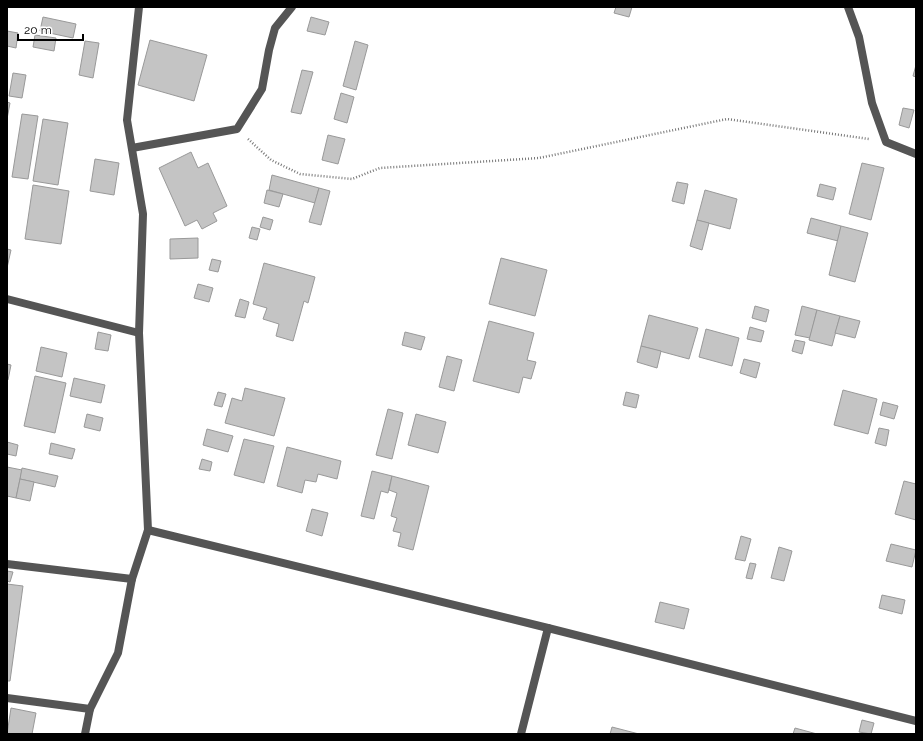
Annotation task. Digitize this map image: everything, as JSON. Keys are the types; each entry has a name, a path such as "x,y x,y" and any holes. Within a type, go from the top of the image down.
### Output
{"street":[{"path":"85,734 90,709 118,653 132,579 148,530 139,334 143,214 127,120 139,7"},
{"path":"132,148 237,129 262,90 269,50 275,28 292,7"},
{"path":"848,7 859,37 872,103 886,142 916,154"},
{"path":"7,299 139,334"},
{"path":"148,530 548,628 916,721"},
{"path":"7,564 132,579"},
{"path":"521,734 548,628"},
{"path":"7,698 90,709"}],"path":[{"path":"237,129 271,160 300,174 352,179 380,168 539,158 727,119 886,142"}],"building":[{"path":"616,7 632,7 629,17 614,13"},
{"path":"43,17 76,24 73,38 40,31"},
{"path":"311,17 329,22 325,35 307,31"},
{"path":"7,31 18,33 16,48 7,46"},
{"path":"35,35 56,38 54,51 33,47"},
{"path":"150,40 207,55 194,101 138,85"},
{"path":"85,41 99,43 93,78 79,75"},
{"path":"355,41 368,45 356,90 343,86"},
{"path":"916,65 916,77 913,76"},
{"path":"302,70 313,72 301,114 291,112"},
{"path":"13,73 26,75 22,98 9,96"},
{"path":"341,93 354,97 347,123 334,119"},
{"path":"7,102 10,103 7,119"},
{"path":"903,108 914,110 909,128 899,125"},
{"path":"22,114 38,116 28,179 12,177"},
{"path":"43,119 68,123 58,185 33,181"},
{"path":"328,135 345,139 338,164 322,160"},
{"path":"191,152 198,168 208,163 227,206 213,213 217,221 202,229 197,220 185,226 159,168"},
{"path":"95,159 119,163 114,195 90,191"},
{"path":"862,163 884,168 871,220 849,214"},
{"path":"272,175 319,188 315,203 269,190"},
{"path":"677,182 688,184 684,204 672,201"},
{"path":"820,184 836,188 833,200 817,196"},
{"path":"33,185 69,191 61,244 25,239"},
{"path":"319,188 330,191 321,225 309,222"},
{"path":"267,190 283,194 279,207 264,203"},
{"path":"705,190 737,199 730,229 697,220"},
{"path":"263,217 273,220 270,230 260,227"},
{"path":"811,218 841,226 838,241 807,233"},
{"path":"697,220 709,223 702,250 690,246"},
{"path":"841,226 868,233 855,282 829,275"},
{"path":"252,227 260,229 257,240 249,238"},
{"path":"198,238 198,258 170,259 170,239"},
{"path":"7,249 11,250 7,268"},
{"path":"501,258 547,270 535,316 489,304"},
{"path":"212,259 221,261 218,272 209,270"},
{"path":"264,263 315,277 308,303 304,301 293,341 276,336 279,324 263,319 267,308 253,304"},
{"path":"198,284 213,288 209,302 194,298"},
{"path":"240,299 249,302 245,318 235,316"},
{"path":"755,306 769,310 766,322 752,318"},
{"path":"802,306 817,310 810,338 795,335"},
{"path":"817,310 840,316 832,346 809,340"},
{"path":"649,315 698,328 689,359 641,346"},
{"path":"840,316 860,321 855,338 835,333"},
{"path":"489,321 534,333 527,360 536,362 531,379 523,377 519,393 473,381"},
{"path":"750,327 764,331 761,342 747,339"},
{"path":"706,329 739,338 732,366 699,357"},
{"path":"98,332 111,335 108,351 95,349"},
{"path":"405,332 425,337 421,350 402,345"},
{"path":"795,340 805,342 802,354 792,351"},
{"path":"641,346 661,351 657,368 637,362"},
{"path":"41,347 67,353 62,377 36,371"},
{"path":"447,356 462,360 454,391 439,387"},
{"path":"744,359 760,363 756,378 740,373"},
{"path":"7,364 11,365 8,380 7,380"},
{"path":"35,376 66,383 55,433 24,426"},
{"path":"74,378 105,385 101,403 70,396"},
{"path":"245,388 285,398 274,436 225,423 232,398 242,401"},
{"path":"843,390 877,399 868,434 834,425"},
{"path":"218,392 226,394 222,407 214,405"},
{"path":"626,392 639,395 636,408 623,405"},
{"path":"883,402 898,406 894,419 880,415"},
{"path":"388,409 403,413 392,459 376,455"},
{"path":"87,414 103,418 100,431 84,427"},
{"path":"416,414 446,422 438,453 408,445"},
{"path":"879,428 889,430 886,446 875,443"},
{"path":"207,429 233,436 228,452 203,445"},
{"path":"244,439 274,446 264,483 234,475"},
{"path":"7,442 18,445 16,456 7,454"},
{"path":"51,443 75,449 72,459 49,454"},
{"path":"287,447 341,461 337,479 318,474 316,482 305,480 302,493 277,486"},
{"path":"202,459 212,462 210,471 199,469"},
{"path":"7,467 22,470 16,498 7,496"},
{"path":"22,468 58,476 55,487 20,479"},
{"path":"372,471 392,476 388,493 381,491 374,519 361,516"},
{"path":"392,476 429,486 413,550 398,546 401,533 393,531 397,518 391,516 397,493 389,490"},
{"path":"20,479 34,482 30,501 16,498"},
{"path":"904,481 916,484 916,520 895,514"},
{"path":"312,509 328,513 322,536 306,531"},
{"path":"741,536 751,539 745,561 735,559"},
{"path":"891,544 916,550 912,567 886,561"},
{"path":"779,547 792,551 784,581 771,578"},
{"path":"750,563 756,564 752,579 746,578"},
{"path":"7,571 13,572 10,582 7,581"},
{"path":"7,584 23,586 10,681 7,681"},
{"path":"882,595 905,600 902,614 879,608"},
{"path":"660,602 689,609 684,629 655,622"},
{"path":"11,708 36,713 32,734 7,734"},
{"path":"862,720 874,723 871,734 859,732"},
{"path":"612,727 639,734 610,734"},
{"path":"795,728 817,734 793,734"}]}
